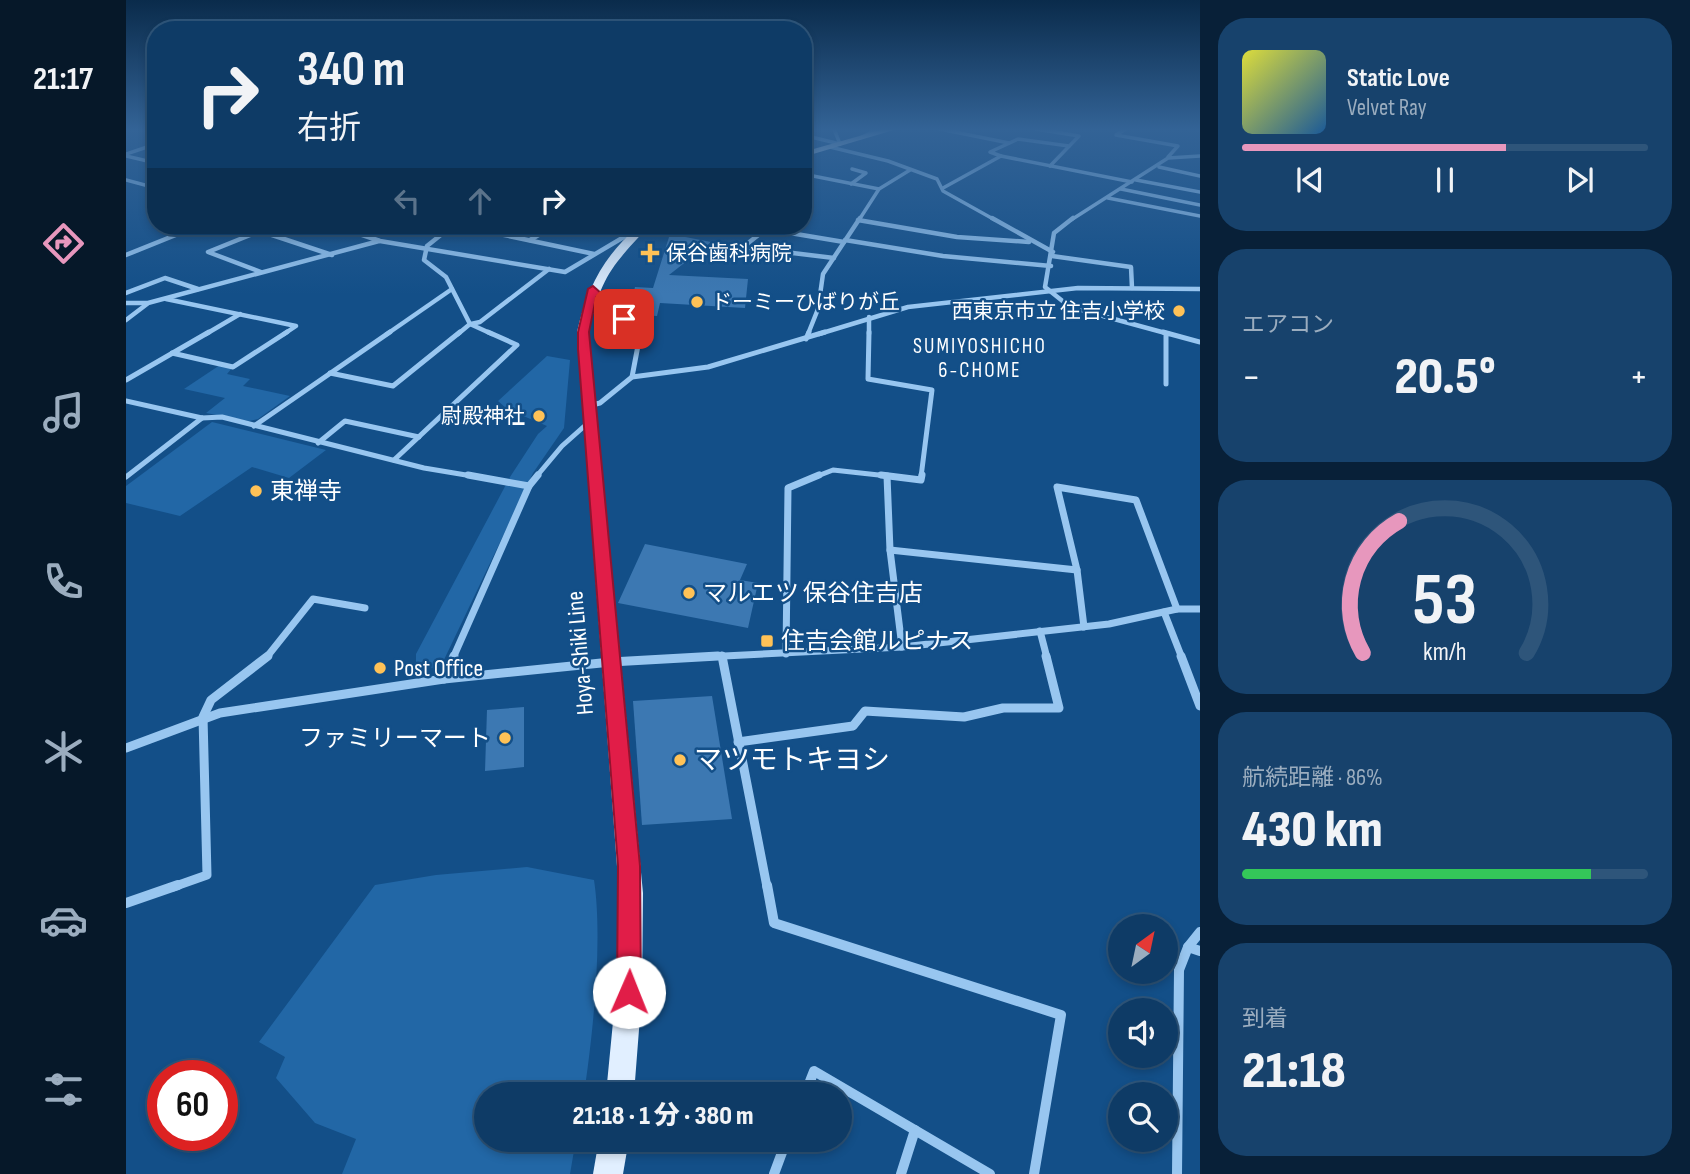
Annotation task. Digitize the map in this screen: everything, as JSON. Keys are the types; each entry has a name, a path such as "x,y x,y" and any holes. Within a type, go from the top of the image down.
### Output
{"main road":[{"name":"Hoya-Shiki Line","path":"622,1082 629,992 631,893 587,407 583,332 593,289 615,253 634,235"},
{"path":"608,1174 612,1152"}],"street":[{"path":"851,184 879,189"},
{"path":"806,339 818,309 823,274 879,189 888,184"},
{"path":"940,184 1052,254 1131,267 1132,288"},
{"path":"943,188 951,184"},
{"path":"1129,184 1059,225 1054,232 1051,266 1045,287 1070,307 1200,342"},
{"path":"1151,184 1200,192"},
{"path":"1121,189 1200,205"},
{"path":"1108,198 1200,216"},
{"path":"858,220 957,237 1033,243"},
{"path":"126,254 175,235"},
{"path":"250,235 208,252 262,272"},
{"path":"272,235 333,255"},
{"path":"362,235 380,241 427,246 565,272 627,235"},
{"path":"394,460 517,345 470,324 446,276 424,260 427,246 441,235"},
{"path":"505,235 594,254"},
{"path":"530,240 539,235"},
{"path":"758,235 743,247 834,258"},
{"path":"806,235 943,257 1051,266"},
{"path":"126,303 148,303 166,299 380,241"},
{"path":"330,373 393,386 470,324 480,322 550,269"},
{"path":"126,293 165,278 199,289"},
{"path":"254,426 452,289"},
{"path":"593,289 640,335 632,377"},
{"path":"587,407 600,403 632,377 708,367 908,307 1048,290 1200,289"},
{"path":"166,299 296,326 233,367 172,353"},
{"path":"126,320 148,303"},
{"path":"126,380 240,314"},
{"path":"786,654 788,488 833,470 921,480 932,390 868,379 869,317"},
{"path":"1166,334 1166,384"},
{"path":"126,401 202,418 222,417 424,468 529,486"},
{"path":"126,477 202,418"},
{"path":"318,443 345,421 419,437"},
{"path":"444,680 529,486 562,446 589,422"},
{"path":"887,476 890,550 902,647"},
{"path":"1084,627 1077,570 1057,487 1136,500 1177,609"},
{"path":"890,550 1077,570"},
{"path":"126,903 207,875 203,717 211,700 265,660 313,599 365,608"},
{"path":"126,748 203,717 444,680 611,662 902,647 1084,627 1177,609 1200,609"},
{"path":"1164,612 1200,706"},
{"path":"738,742 853,726 865,711 964,717 1003,708 1059,708 1040,631"},
{"path":"722,656 774,923 1061,1016 1034,1174"},
{"path":"1177,1174 1179,970 1194,949 1200,932"},
{"path":"810,1082 814,1071 833,1082"},
{"path":"852,1093 990,1174"},
{"path":"901,1174 915,1130"},
{"path":"774,1174 783,1152"}],"shaded area":[{"path":"547,356 570,360 564,428 533,473 442,664 433,668 416,663 416,654 510,477 538,434 547,426 507,409 498,401"},
{"path":"220,365 232,368 227,374 250,379 243,386 290,396 258,419 249,421 206,413 225,398 184,389"},
{"path":"212,422 326,450 289,478 252,467 180,516 126,503 126,486"},
{"path":"527,867 594,880 597,958 585,1082 474,1082 474,1152 574,1152 570,1174 342,1174 356,1139 315,1123 276,1078 285,1057 259,1042 375,885 436,875"}],"building":[{"path":"670,235 711,242 669,275 748,279 745,308 660,303 657,316 625,314 620,309 627,290 634,291 635,287 653,288"},
{"name":"マルエツ 保谷住吉店","path":"645,544 747,564 740,580 758,583 748,628 618,603"},
{"name":"マツモトキヨシ","path":"712,696 732,819 642,825 633,701"},
{"name":"ファミリーマート","path":"524,707 524,767 485,771 487,710"}],"place":[{"name":"保谷歯科病院","path":"650,253"},
{"name":"ドーミーひばりが丘","path":"697,302"},
{"name":"西東京市立 住吉小学校","path":"1179,311"},
{"name":"尉殿神社","path":"539,416"},
{"name":"東禅寺","path":"256,491"},
{"name":"マルエツ 保谷住吉店","path":"689,593"},
{"name":"住吉会館ルピナス","path":"767,641"},
{"name":"Post Office","path":"380,668"},
{"name":"ファミリーマート","path":"505,738"},
{"name":"マツモトキヨシ","path":"680,760"}],"district":[{"name":"SUMIYOSHICHO 6-CHOME","path":"980,358"}],"route":[{"path":"624,319 593,289 583,332 631,893 629,992"}]}
